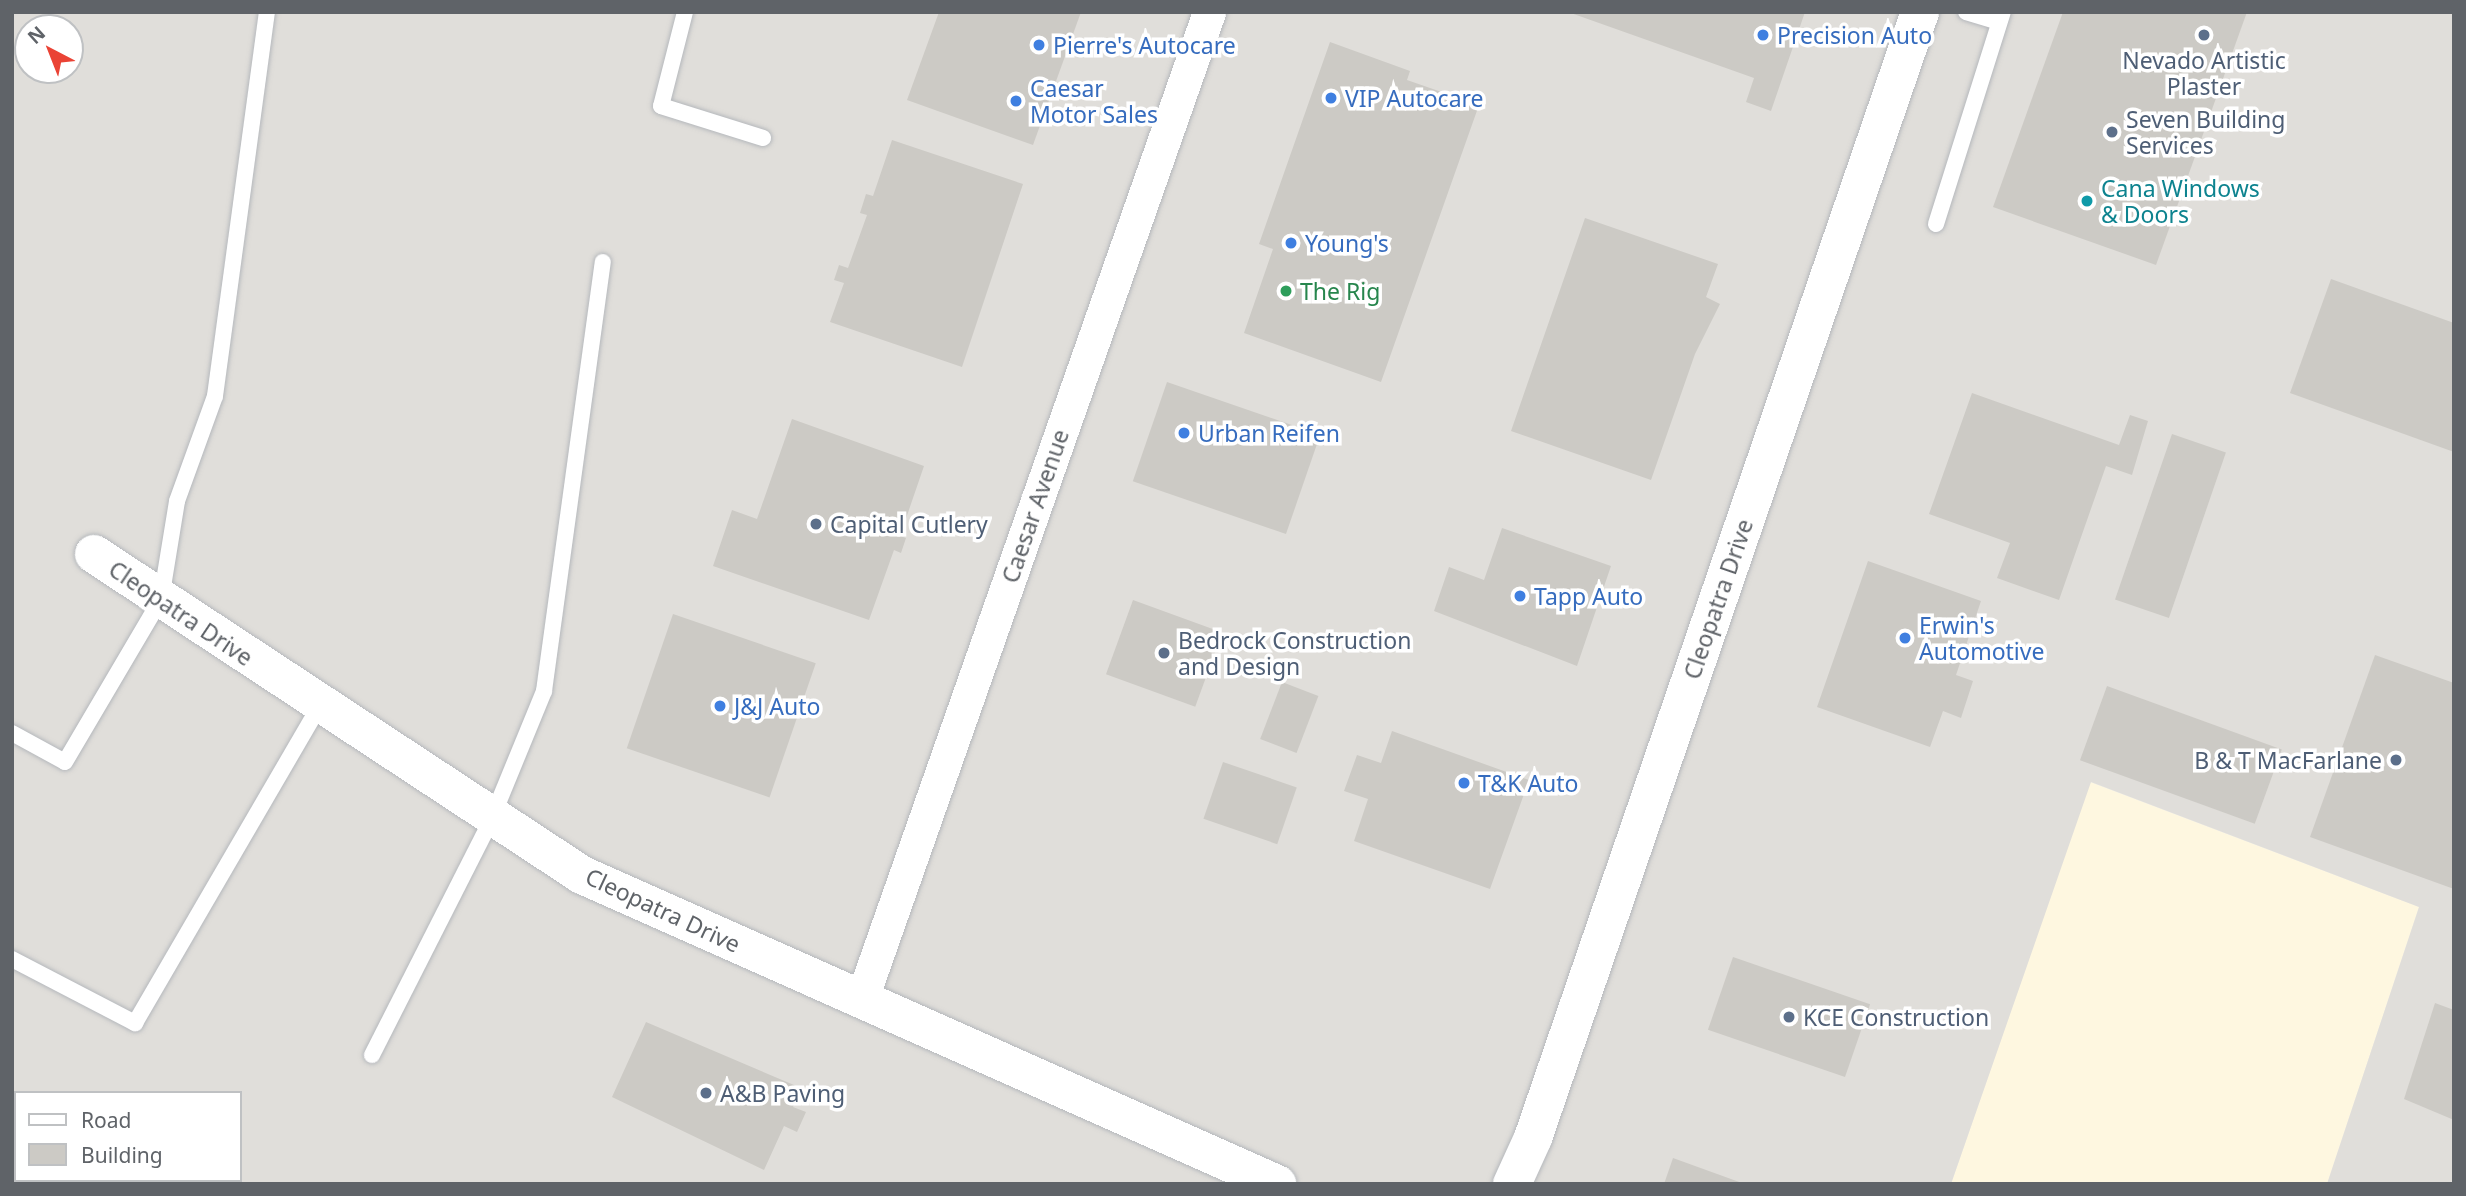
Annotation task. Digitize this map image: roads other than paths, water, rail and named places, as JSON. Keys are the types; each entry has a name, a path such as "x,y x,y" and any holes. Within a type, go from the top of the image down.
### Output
{"street":[{"name":"Caesar Avenue","path":"861,1001 1209,12"},
{"name":"Cleopatra Drive","path":"1512,1184 1533,1138 1920,12"},
{"name":"Cleopatra Drive","path":"94,554 582,875 1277,1184"}],"lane":[{"path":"12,733 65,762 161,599 177,501 215,396 267,12"},
{"path":"685,12 662,106 763,138"},
{"path":"1936,224 2001,17 1966,12"},
{"path":"372,1055 492,818 544,691 603,262"},
{"path":"12,959 135,1023 320,705"}],"place":[{"name":"Precision Auto","path":"1763,35"},
{"name":"Nevado Artistic Plaster","path":"2204,35"},
{"name":"Pierre's Autocare","path":"1039,45"},
{"name":"VIP Autocare","path":"1331,98"},
{"name":"Caesar Motor Sales","path":"1016,101"},
{"name":"Seven Building Services","path":"2112,132"},
{"name":"Cana Windows & Doors","path":"2087,201"},
{"name":"Young's","path":"1291,243"},
{"name":"The Rig","path":"1286,291"},
{"name":"Urban Reifen","path":"1184,433"},
{"name":"Capital Cutlery","path":"816,524"},
{"name":"Tapp Auto","path":"1520,596"},
{"name":"Erwin's Automotive","path":"1905,638"},
{"name":"Bedrock Construction and Design","path":"1164,653"},
{"name":"J&J Auto","path":"720,706"},
{"name":"B & T MacFarlane","path":"2396,760"},
{"name":"T&K Auto","path":"1464,783"},
{"name":"KCE Construction","path":"1789,1017"},
{"name":"A&B Paving","path":"706,1093"}]}
